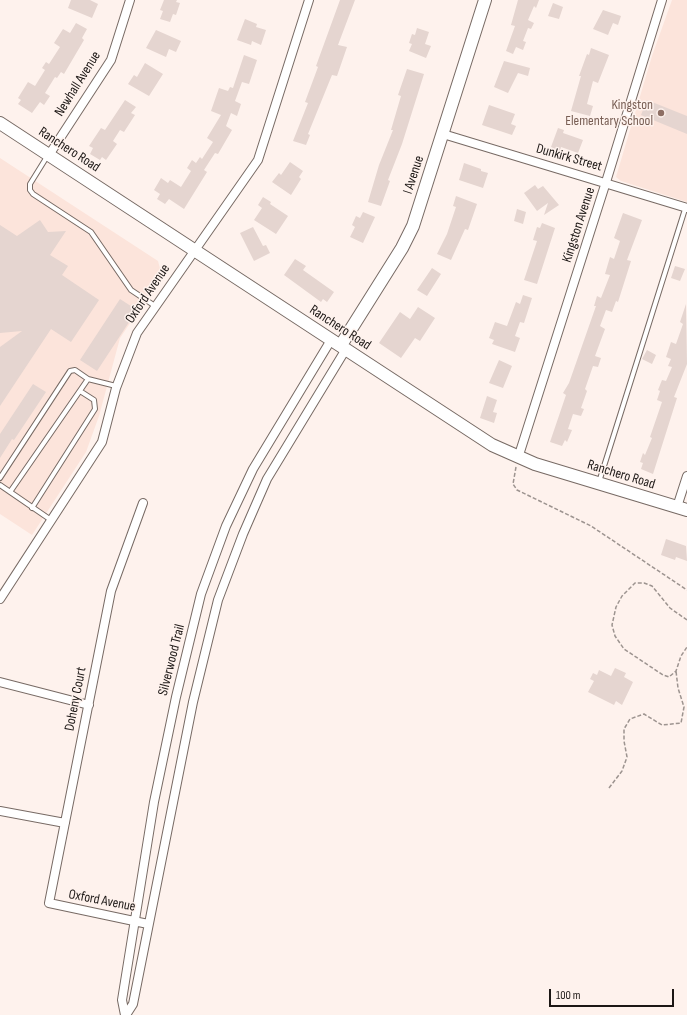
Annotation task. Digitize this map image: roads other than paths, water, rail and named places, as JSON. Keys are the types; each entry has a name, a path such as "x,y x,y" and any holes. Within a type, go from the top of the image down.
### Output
{"main road":[{"name":"I Avenue","path":"340,345 402,248 413,226 485,0"},
{"name":"Ranchero Road","path":"0,123 195,249 492,445 518,458 682,509"}],"street":[{"name":"Newhall Avenue","path":"48,155 110,60 130,0"},
{"name":"Oxford Avenue","path":"0,599 102,442 116,386 137,333 258,160 309,0"},
{"name":"Kingston Avenue","path":"518,458 662,0"},
{"name":"Dunkirk Street","path":"443,134 687,207"},
{"name":"Silverwood Trail","path":"126,1015 122,1000 154,802 176,697 201,594 226,526 253,469 340,345"},
{"name":"Silverwood Trail","path":"126,1015 133,1004 193,702 218,600 243,534 267,479 340,345"},
{"path":"682,509 687,476"},
{"name":"Doheny Court","path":"50,903 111,591 143,503"},
{"path":"0,682 88,705"},
{"path":"0,811 65,823"},
{"name":"Oxford Avenue","path":"50,903 148,924"}],"lane":[{"path":"48,155 30,184 30,190 33,194 91,232 131,290 155,306"},
{"path":"598,484 687,207"},
{"path":"0,478 70,371 76,370 88,379 116,386"},
{"path":"10,492 88,379"},
{"path":"32,508 95,410 94,400 80,391"},
{"path":"0,485 51,520"}],"place":[{"name":"Kingston Elementary School","path":"661,113"}]}
